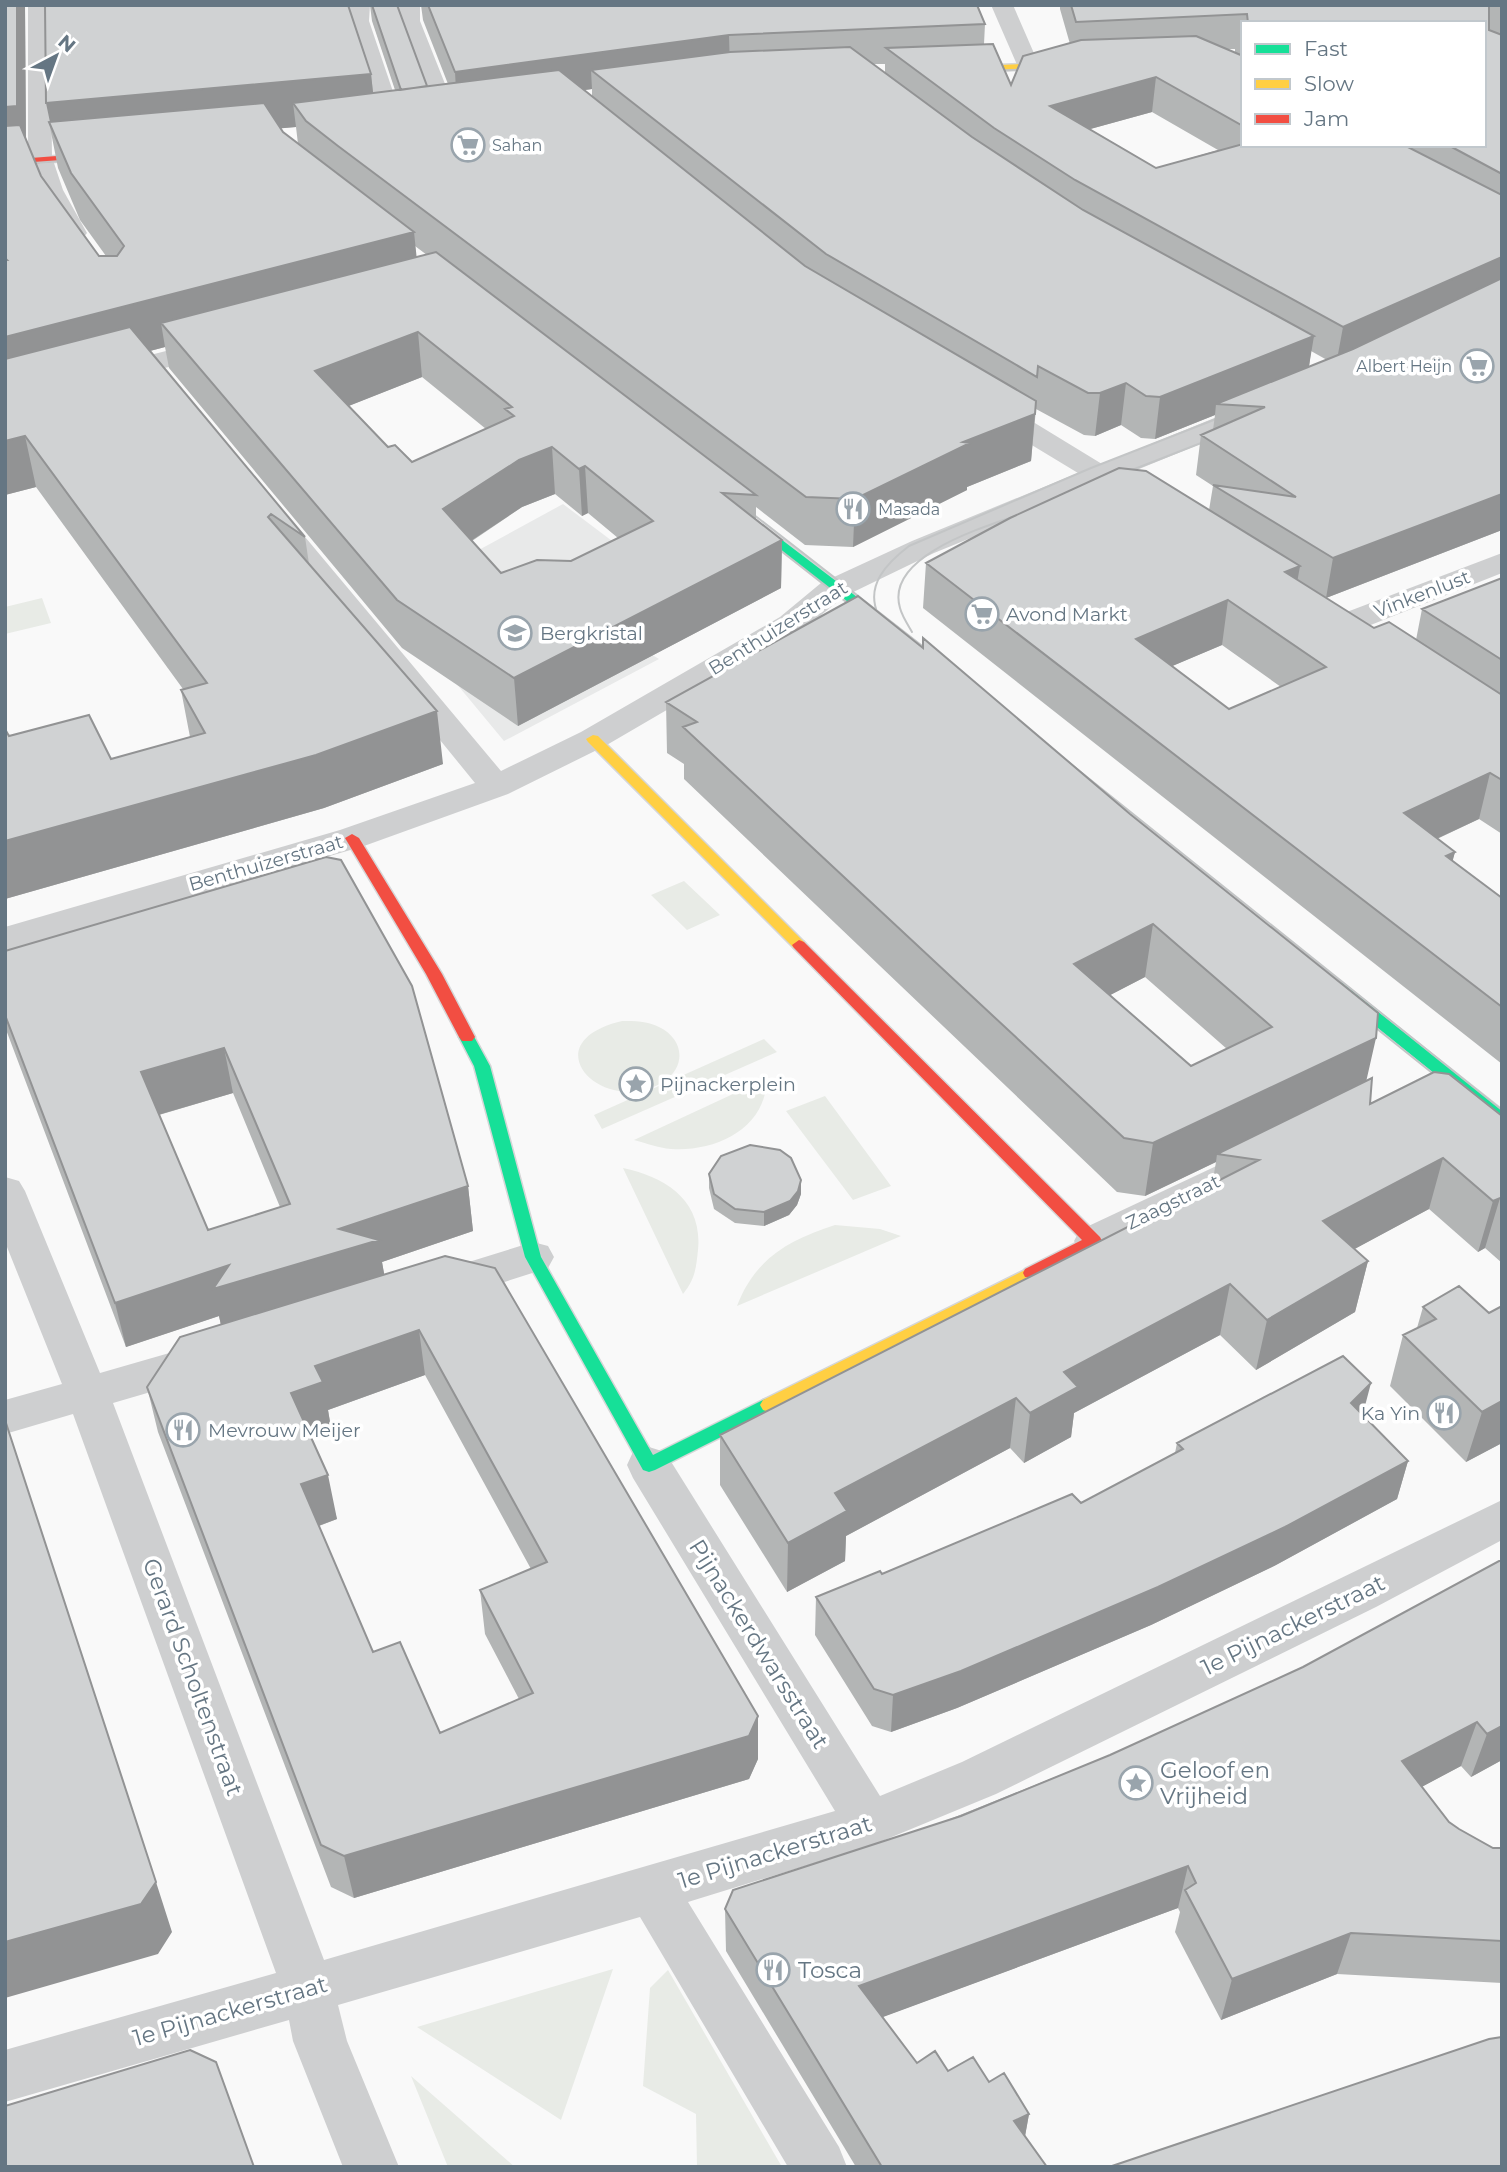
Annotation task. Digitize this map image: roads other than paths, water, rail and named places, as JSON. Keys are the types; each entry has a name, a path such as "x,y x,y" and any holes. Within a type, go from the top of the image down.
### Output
{"street":[{"path":"39,5 41,160 66,221 88,253"},
{"path":"359,5 358,21 393,127"},
{"path":"409,5 409,21 447,119"},
{"path":"1002,5 1028,67"},
{"path":"933,71 1084,65"},
{"path":"5,163 121,154"},
{"path":"5,401 157,376 241,340"},
{"path":"964,393 1143,501"},
{"name":"Benthuizerstraat","path":"5,939 352,838 496,787 593,738 791,624 838,588 923,547 1286,399"},
{"path":"261,502 496,787"},
{"path":"732,506 910,645"},
{"name":"Vinkenlust","path":"1376,648 1330,617 1502,562"},
{"path":"352,838 434,974 482,1066 533,1257 649,1465 1094,1241 593,738"},
{"path":"1321,974 1424,1078 1502,1119"},
{"name":"Zaagstraat","path":"1094,1241 1288,1146"},
{"name":"Gerard Scholtenstraat","path":"5,1191 88,1395 308,1988 320,2041 371,2167"},
{"path":"404,1298 533,1257"},
{"path":"5,1417 235,1351"},
{"name":"Pijnackerdwarsstraat","path":"649,1465 870,1823"},
{"name":"1e Pijnackerstraat","path":"5,2076 652,1890 870,1823 992,1772 1360,1593 1496,1531"},
{"path":"652,1890 819,2167"}],"tram line":[{"path":"987,71 1036,69"},
{"path":"5,165 75,160"},
{"path":"877,611 874,594 876,584 886,567 909,546 1091,468 1234,412"},
{"path":"1114,477 1219,436"},
{"path":"740,504 877,611"},
{"path":"912,632 900,608 899,589 908,572 924,557 944,545 1027,512"},
{"path":"766,539 862,614"},
{"path":"877,611 939,659"},
{"path":"1062,757 1502,1110"},
{"path":"1361,1016 1446,1084"}],"place":[{"name":"Sahan","path":"468,145"},
{"name":"Albert Heijn","path":"1477,366"},
{"name":"Masada","path":"853,509"},
{"name":"Avond Markt","path":"982,614"},
{"name":"Bergkristal","path":"515,633"},
{"name":"Pijnackerplein","path":"636,1084"},
{"name":"Ka Yin","path":"1444,1413"},
{"name":"Mevrouw Meijer","path":"183,1430"},
{"name":"Geloof en Vrijheid","path":"1136,1783"},
{"name":"Tosca","path":"773,1970"}]}
